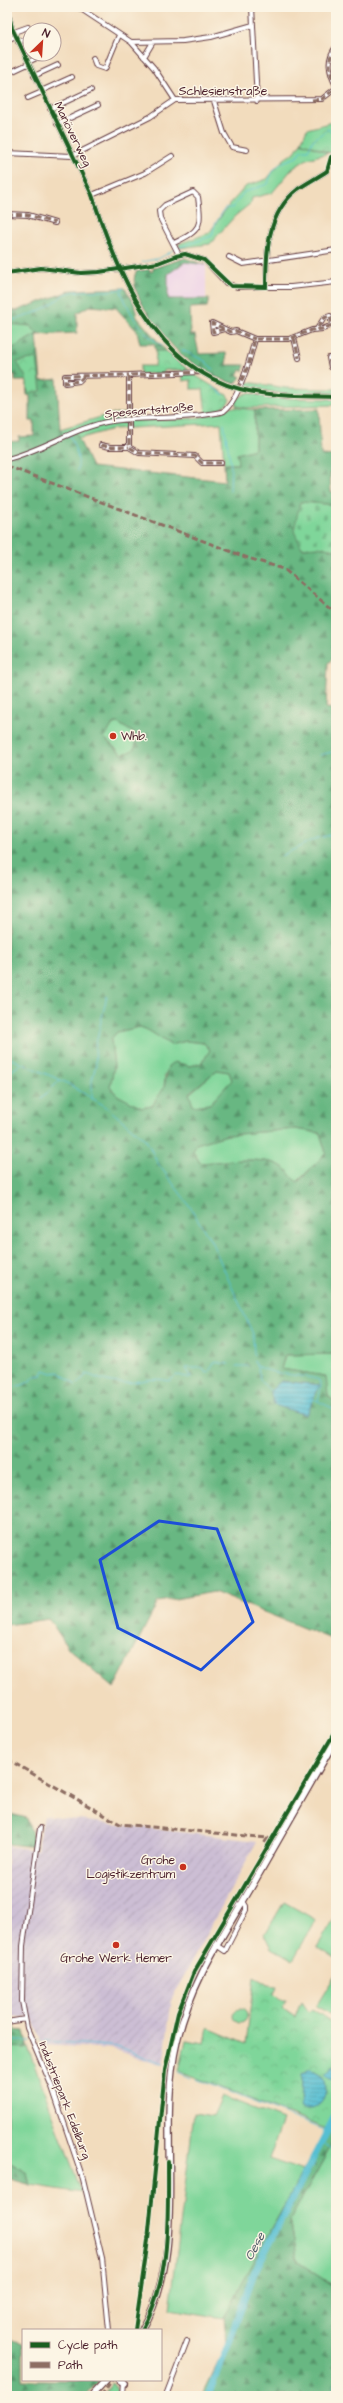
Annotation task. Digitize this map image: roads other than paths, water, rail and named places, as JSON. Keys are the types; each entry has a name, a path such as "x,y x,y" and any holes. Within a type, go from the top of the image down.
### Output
{"main road":[{"path":"142,2329 158,2291 168,2236 168,2120 174,2055 187,2006 216,1945 336,1739"},
{"path":"91,2396 105,2381"}],"street":[{"name":"Manöverweg","path":"7,7 18,42 92,195 122,269 142,310 155,330 176,353 200,372"},
{"path":"78,7 131,42 144,57 175,100"},
{"path":"252,7 257,101"},
{"path":"131,42 184,41 211,37 253,25"},
{"path":"7,40 22,30"},
{"path":"93,58 96,66 105,69 119,35"},
{"path":"18,42 22,41"},
{"path":"144,57 153,42"},
{"path":"336,47 330,54 329,66 336,87"},
{"path":"11,72 28,63"},
{"path":"34,76 58,65"},
{"name":"Manöverweg","path":"28,98 72,77"},
{"name":"Schlesienstraße","path":"72,156 150,117 175,100 322,100 336,87"},
{"name":"Manöverweg","path":"50,108 91,90"},
{"path":"214,101 224,133 232,146 247,150"},
{"name":"Manöverweg","path":"57,124 98,105"},
{"path":"7,153 72,156"},
{"path":"92,195 145,173 172,156"},
{"path":"266,288 266,260 271,230 284,204 299,189 327,171"},
{"path":"174,245 192,234 200,224 198,197 193,192 165,205 159,211 160,218 178,253"},
{"path":"7,214 28,215 55,223"},
{"path":"229,257 243,264 336,250"},
{"path":"7,273 41,268 81,272 122,269 158,264 178,253 204,260 230,286 266,288 336,282"},
{"path":"317,329 324,318 336,314"},
{"path":"224,329 255,339 294,338 332,325 330,316"},
{"path":"294,338 299,358"},
{"name":"Spessartstraße","path":"7,459 31,453 75,431 112,421 185,419 223,412 230,404 238,389 248,366 255,339"},
{"path":"336,358 329,358 331,367 336,366"},
{"path":"84,376 177,374 200,372 238,389 280,396 336,397"},
{"path":"129,375 129,447"},
{"path":"101,445 129,447 139,453 195,456 202,463 221,463"},
{"name":"Industriepark Edelburg","path":"40,1828 21,1967 22,2001 27,2028 52,2087 83,2179 102,2258 109,2329"},
{"path":"216,1945 225,1951 246,1910 246,1906 243,1901"},
{"path":"7,2022 25,2019"},
{"path":"166,2396 187,2341"},
{"path":"122,2381 122,2396"}],"water":[{"path":"281,1381 320,1385 306,1415 274,1405 270,1391"},
{"path":"336,2064 336,2082 326,2075"},
{"path":"311,2069 324,2077 326,2088 324,2098 321,2102 306,2110 301,2108 302,2074"}],"waterway":[{"path":"178,248 212,236 215,224 225,208 232,208 244,192 268,184 272,173 278,166 297,157 301,150 308,150 313,140 328,129 336,134"},
{"path":"142,262 160,258 175,249"},
{"path":"7,320 23,318 37,312 49,306 65,294 72,292 110,291 124,288"},
{"path":"123,289 121,292 137,323 155,341 163,345"},
{"path":"182,350 205,361 213,369"},
{"path":"212,386 224,395"},
{"path":"224,424 231,466 230,491"},
{"path":"70,435 78,457 77,471"},
{"path":"320,755 336,751"},
{"path":"281,856 315,839 336,834"},
{"path":"92,1099 92,1080 96,1065 95,1047 107,996"},
{"path":"7,1057 65,1082 105,1106 146,1140 159,1165 189,1205 212,1243 253,1334 254,1355"},
{"path":"7,1074 21,1064"},
{"path":"41,1099 60,1080"},
{"path":"254,1361 258,1366 274,1372 319,1380 321,1386 318,1401 336,1410"},
{"path":"7,1387 19,1386 26,1383 35,1376 42,1375 44,1370 52,1373 59,1372 76,1385 87,1374 118,1383 157,1379 169,1381 177,1375 192,1378 186,1368 202,1368 206,1373 209,1372 214,1362 229,1364"},
{"path":"236,1366 248,1366"},
{"path":"258,1367 260,1380 270,1391"},
{"path":"313,1399 318,1401"},
{"path":"37,2040 120,2047 164,2065"},
{"path":"7,2041 30,2041"},
{"path":"178,2072 191,2078"},
{"path":"196,2079 287,2115"},
{"name":"Oese","path":"209,2396 254,2273 336,2114"},
{"path":"288,2116 327,2131"},
{"path":"321,2142 336,2154"},
{"path":"331,2396 336,2381"}],"place":[{"name":"Whb.","path":"113,736"},
{"name":"Grohe Logistikzentrum","path":"183,1867"},
{"name":"Grohe Werk Hemer","path":"116,1945"}]}
